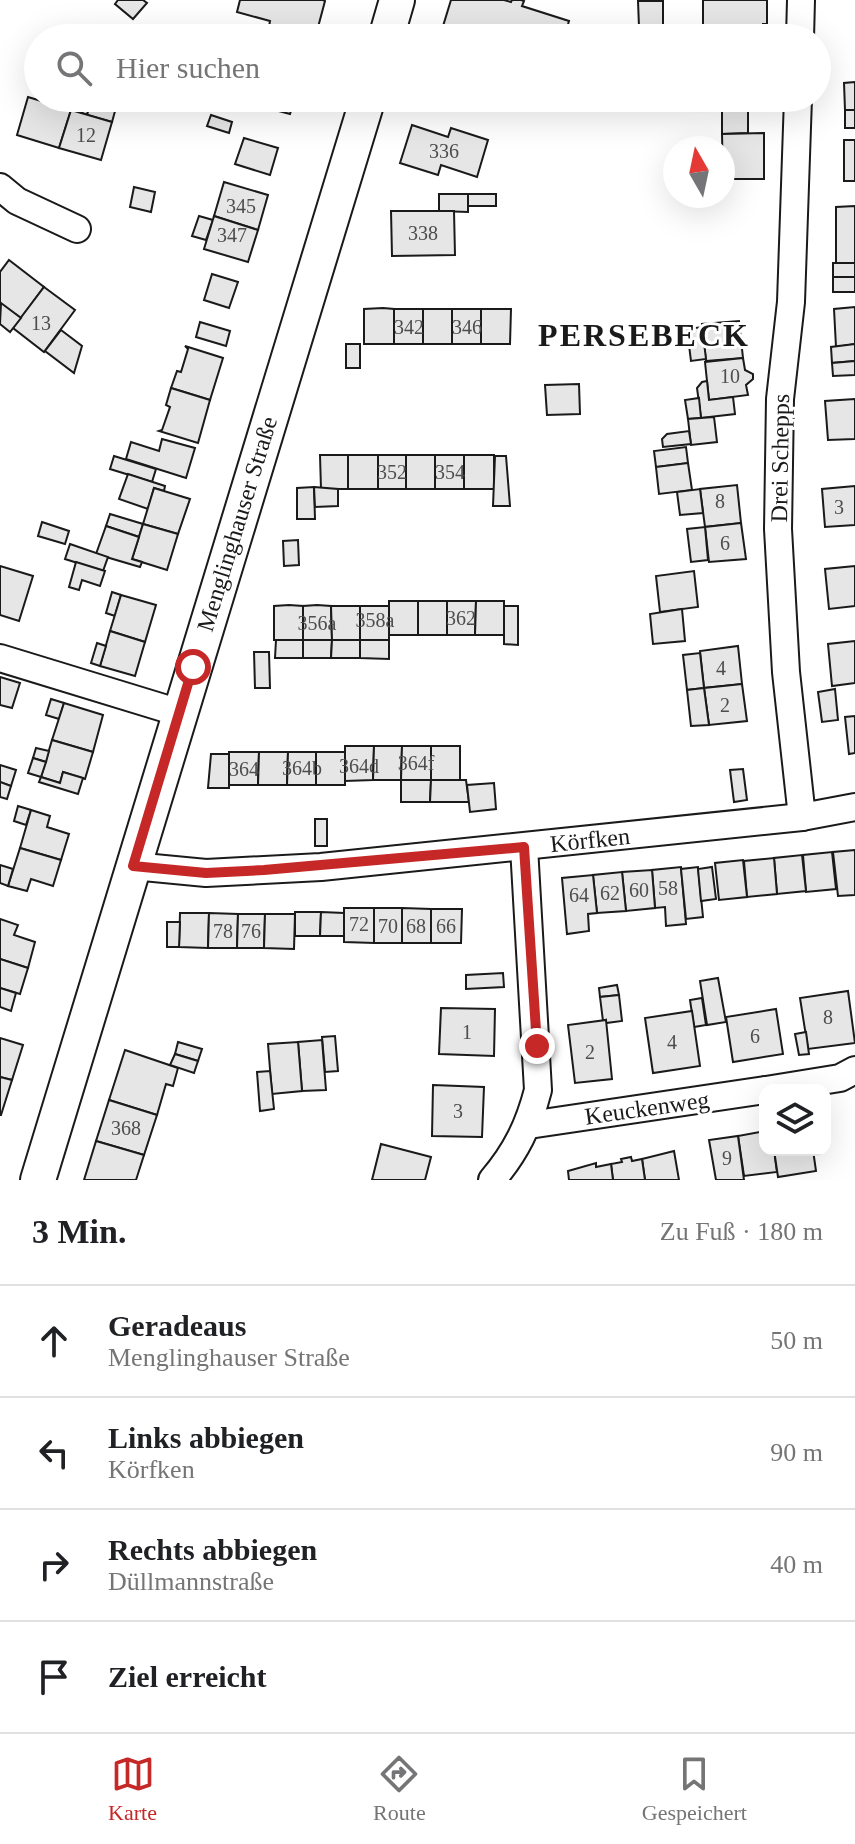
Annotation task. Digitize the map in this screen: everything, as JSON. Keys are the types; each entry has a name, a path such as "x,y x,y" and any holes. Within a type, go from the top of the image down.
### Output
{"street":[{"path":"390,24 397,0"},
{"path":"800,24 801,0"},
{"name":"Menglinghauser Straße","path":"38,1180 364,112"},
{"name":"Drei Schepps","path":"798,112 791,302 780,399 778,529 786,672 802,817"},
{"path":"0,187 17,201 77,229"},
{"path":"0,658 180,713"},
{"name":"Körfken","path":"133,866 206,873 264,870 524,847 802,817 855,807"},
{"path":"492,1180 508,1162 529,1125 538,1090 524,847"},
{"name":"Keuckenweg","path":"803,1084 840,1078 855,1070"},
{"name":"Keuckenweg","path":"529,1125 759,1091"}],"building":[{"path":"118,0 143,0 147,3 133,19 115,4"},
{"path":"240,0 325,1 319,24 269,24 270,21 237,12"},
{"path":"451,0 521,0 524,1 522,6 569,21 568,24 444,24"},
{"path":"703,0 767,0 767,24 703,24"},
{"path":"638,1 663,1 663,24 639,24"},
{"path":"855,82 855,110 845,110 844,83"},
{"path":"845,110 855,110 855,128 845,128"},
{"path":"24,111 70,112 59,148 17,135"},
{"path":"70,112 112,122 101,160 59,148"},
{"path":"88,112 115,112 112,122 87,115"},
{"path":"722,112 748,112 748,133 722,134"},
{"path":"211,115 232,122 229,133 207,126"},
{"path":"412,125 448,137 451,128 488,140 477,177 441,165 438,175 400,163"},
{"path":"764,133 764,179 735,179 735,136 722,134"},
{"path":"244,138 278,148 270,175 235,164"},
{"path":"844,140 855,140 855,181 844,181"},
{"path":"224,182 268,195 258,230 214,216"},
{"path":"134,187 155,192 151,212 130,207"},
{"path":"439,194 468,194 468,212 439,211"},
{"path":"468,194 496,194 496,206 468,206"},
{"path":"855,206 855,263 836,263 836,207"},
{"path":"391,211 454,211 455,255 392,256"},
{"path":"199,216 213,220 206,240 192,236"},
{"path":"214,216 258,230 248,262 204,249"},
{"path":"9,260 44,287 21,318 0,304 0,272"},
{"path":"833,263 855,263 855,277 833,277"},
{"path":"212,274 238,282 229,308 204,300"},
{"path":"833,277 855,277 855,292 833,292"},
{"path":"44,287 75,310 44,352 13,328"},
{"path":"1,303 21,318 10,332 0,324"},
{"path":"855,307 855,344 836,347 834,309"},
{"path":"364,309 394,309 394,344 364,344"},
{"path":"394,309 423,309 423,344 394,344"},
{"path":"423,309 452,309 452,344 423,344"},
{"path":"452,309 481,309 481,344 452,344"},
{"path":"481,309 511,309 510,344 481,344"},
{"path":"739,321 743,358 706,361 702,324"},
{"path":"200,322 230,331 226,346 196,337"},
{"path":"702,327 706,359 691,361 687,329"},
{"path":"61,330 82,346 74,373 45,351"},
{"path":"346,344 360,344 360,368 346,368"},
{"path":"855,344 855,361 832,363 831,347"},
{"path":"185,346 223,358 210,400 171,388 177,371 181,372 188,349"},
{"path":"743,358 745,370 753,374 753,379 746,385 748,395 709,400 705,362"},
{"path":"855,361 855,375 833,376 832,363"},
{"path":"707,381 709,400 733,397 735,414 701,418 697,388"},
{"path":"579,384 580,414 547,415 545,385"},
{"path":"171,388 210,400 198,443 159,431 170,407 166,405"},
{"path":"699,398 701,418 688,419 685,400"},
{"path":"855,399 855,439 828,440 825,401"},
{"path":"714,417 717,442 691,445 688,419"},
{"path":"689,431 691,444 663,447 662,439 667,434"},
{"path":"162,439 195,448 186,478 126,459 131,442 159,451"},
{"path":"686,447 688,463 656,467 654,451"},
{"path":"320,455 348,455 348,489 321,489"},
{"path":"348,455 378,455 378,489 348,489"},
{"path":"378,455 406,455 406,489 378,489"},
{"path":"406,455 435,455 435,489 406,489"},
{"path":"435,455 464,455 464,489 435,489"},
{"path":"464,455 494,455 494,489 464,489"},
{"path":"114,456 156,469 152,482 110,469"},
{"path":"495,456 506,456 510,506 493,506"},
{"path":"688,463 692,490 659,494 656,467"},
{"path":"128,474 165,486 164,491 154,488 148,509 119,499"},
{"path":"737,485 741,523 705,527 700,489"},
{"path":"855,486 855,525 825,527 822,489"},
{"path":"314,487 315,519 297,519 297,488"},
{"path":"314,487 338,489 338,506 315,507"},
{"path":"154,488 190,499 178,534 143,524"},
{"path":"700,489 703,513 680,515 677,492"},
{"path":"110,514 143,524 139,537 106,526"},
{"path":"42,522 69,531 65,544 38,536"},
{"path":"741,523 746,559 709,562 705,527"},
{"path":"143,524 178,534 167,570 132,559"},
{"path":"106,526 139,537 132,559 142,562 140,567 96,554"},
{"path":"705,527 708,560 691,562 687,529"},
{"path":"298,540 299,565 284,566 283,541"},
{"path":"70,544 108,557 103,571 65,559"},
{"path":"76,562 105,571 100,586 82,580 79,590 69,587"},
{"path":"0,566 33,576 19,621 0,615"},
{"path":"855,566 855,606 829,609 825,569"},
{"path":"694,571 698,607 660,612 656,576"},
{"path":"112,592 121,595 115,616 106,613"},
{"path":"121,595 156,605 145,642 110,631"},
{"path":"389,601 418,601 418,635 389,635"},
{"path":"418,601 447,601 447,635 418,635"},
{"path":"447,601 476,601 475,635 447,635"},
{"path":"476,601 504,601 504,635 475,635"},
{"path":"274,606 303,606 303,640 274,640"},
{"path":"303,606 331,606 332,640 303,640"},
{"path":"331,606 360,606 360,640 332,640"},
{"path":"360,606 389,606 389,640 360,640"},
{"path":"504,606 518,606 518,645 504,644"},
{"path":"682,609 685,641 653,644 650,614"},
{"path":"110,631 145,642 135,676 100,666"},
{"path":"276,640 303,640 303,658 275,658"},
{"path":"303,640 332,640 331,658 303,658"},
{"path":"332,640 360,640 360,658 331,658"},
{"path":"360,640 389,640 389,659 360,658"},
{"path":"855,641 855,683 832,686 828,644"},
{"path":"97,643 106,646 100,666 91,663"},
{"path":"738,646 742,684 704,688 700,651"},
{"path":"254,652 269,652 270,688 255,688"},
{"path":"700,653 704,688 687,690 683,655"},
{"path":"0,677 20,683 12,708 0,705"},
{"path":"742,684 747,721 709,725 704,688"},
{"path":"704,688 709,725 691,726 687,690"},
{"path":"835,689 838,720 822,722 818,692"},
{"path":"51,699 64,703 59,719 46,715"},
{"path":"64,703 103,715 93,752 52,740"},
{"path":"855,716 855,753 849,754 845,717"},
{"path":"52,740 93,752 85,779 63,772 60,783 41,777"},
{"path":"345,746 374,746 373,780 345,781"},
{"path":"374,746 402,746 401,780 373,780"},
{"path":"402,746 431,746 431,780 401,780"},
{"path":"431,746 460,746 460,780 431,780"},
{"path":"36,748 49,751 46,762 33,758"},
{"path":"229,752 259,752 258,785 229,785"},
{"path":"259,752 288,752 287,785 258,785"},
{"path":"288,752 316,752 316,785 287,785"},
{"path":"316,752 345,752 345,785 316,785"},
{"path":"211,754 229,754 229,788 208,788"},
{"path":"33,758 46,762 41,777 28,773"},
{"path":"0,765 16,770 11,786 0,782"},
{"path":"743,769 747,800 734,802 730,770"},
{"path":"63,772 83,778 78,794 39,782 41,777 60,783"},
{"path":"401,780 431,780 430,802 401,802"},
{"path":"431,780 466,780 469,802 430,802"},
{"path":"0,782 11,786 7,799 0,797"},
{"path":"494,783 496,809 470,812 467,785"},
{"path":"18,806 31,810 26,825 14,821"},
{"path":"31,810 50,816 47,827 69,834 61,860 20,848"},
{"path":"315,819 327,819 327,846 315,846"},
{"path":"20,848 61,860 53,886 31,879 27,891 8,886"},
{"path":"855,850 855,895 838,896 833,852"},
{"path":"832,852 836,889 806,892 803,855"},
{"path":"802,855 806,891 777,894 774,858"},
{"path":"774,858 777,894 747,897 744,861"},
{"path":"743,860 747,897 719,900 715,863"},
{"path":"0,865 13,869 8,886 0,883"},
{"path":"681,867 686,924 666,926 665,907 655,908 652,870"},
{"path":"698,867 703,917 686,919 681,869"},
{"path":"712,867 716,899 701,901 698,869"},
{"path":"652,870 655,908 626,911 622,872"},
{"path":"622,872 626,911 597,913 593,875"},
{"path":"593,875 597,913 588,914 589,931 567,934 562,878"},
{"path":"344,908 374,908 374,943 344,942"},
{"path":"374,908 402,908 402,943 374,943"},
{"path":"402,908 431,909 431,943 402,943"},
{"path":"431,909 462,909 461,943 431,943"},
{"path":"295,912 321,912 320,936 295,936"},
{"path":"321,912 344,913 344,936 320,936"},
{"path":"180,913 209,913 208,948 179,947"},
{"path":"209,913 238,914 237,948 208,948"},
{"path":"238,914 265,914 264,948 237,948"},
{"path":"265,914 295,914 294,949 264,948"},
{"path":"0,919 18,925 14,935 35,942 28,968 0,959"},
{"path":"167,922 180,922 179,947 167,947"},
{"path":"0,959 28,968 20,994 0,988"},
{"path":"503,973 504,987 466,989 466,975"},
{"path":"718,978 726,1022 707,1025 700,981"},
{"path":"617,985 619,995 600,997 599,988"},
{"path":"0,988 16,993 11,1011 0,1007"},
{"path":"848,991 855,1043 808,1049 800,998"},
{"path":"619,995 622,1021 606,1023 606,1020 603,1021 600,997"},
{"path":"702,998 706,1025 694,1027 690,1000"},
{"path":"441,1008 495,1009 494,1056 439,1054"},
{"path":"776,1009 783,1054 733,1062 726,1017"},
{"path":"692,1011 700,1066 653,1073 645,1018"},
{"path":"606,1020 612,1079 575,1083 568,1025"},
{"path":"806,1032 809,1054 799,1055 795,1034"},
{"path":"335,1036 338,1071 325,1072 322,1037"},
{"path":"0,1038 23,1045 12,1080 0,1077"},
{"path":"322,1040 326,1090 302,1091 298,1042"},
{"path":"178,1042 202,1049 198,1061 175,1054"},
{"path":"298,1042 302,1091 272,1094 268,1044"},
{"path":"125,1050 178,1068 173,1086 166,1084 157,1115 109,1100"},
{"path":"175,1054 198,1061 194,1073 170,1065"},
{"path":"270,1071 274,1109 260,1111 257,1072"},
{"path":"0,1077 12,1080 1,1115 0,1115"},
{"path":"433,1085 484,1087 482,1137 432,1136"},
{"path":"109,1100 157,1115 144,1155 96,1141"},
{"path":"759,1132 759,1156 775,1156 777,1172 744,1176 738,1136"},
{"path":"738,1136 744,1180 716,1180 709,1140"},
{"path":"96,1141 144,1155 136,1180 84,1180"},
{"path":"381,1144 431,1157 425,1180 372,1180"},
{"path":"674,1151 679,1180 645,1180 642,1159"},
{"path":"775,1156 814,1156 816,1171 778,1177"},
{"path":"631,1157 632,1161 642,1159 645,1180 613,1180 611,1164"},
{"path":"596,1163 596,1167 611,1164 613,1180 569,1180 568,1171"}],"district":[{"name":"PERSEBECK","path":"644,335"}],"route":[{"path":"193,667 133,866 206,873 321,867 524,847 537,1046"}]}
